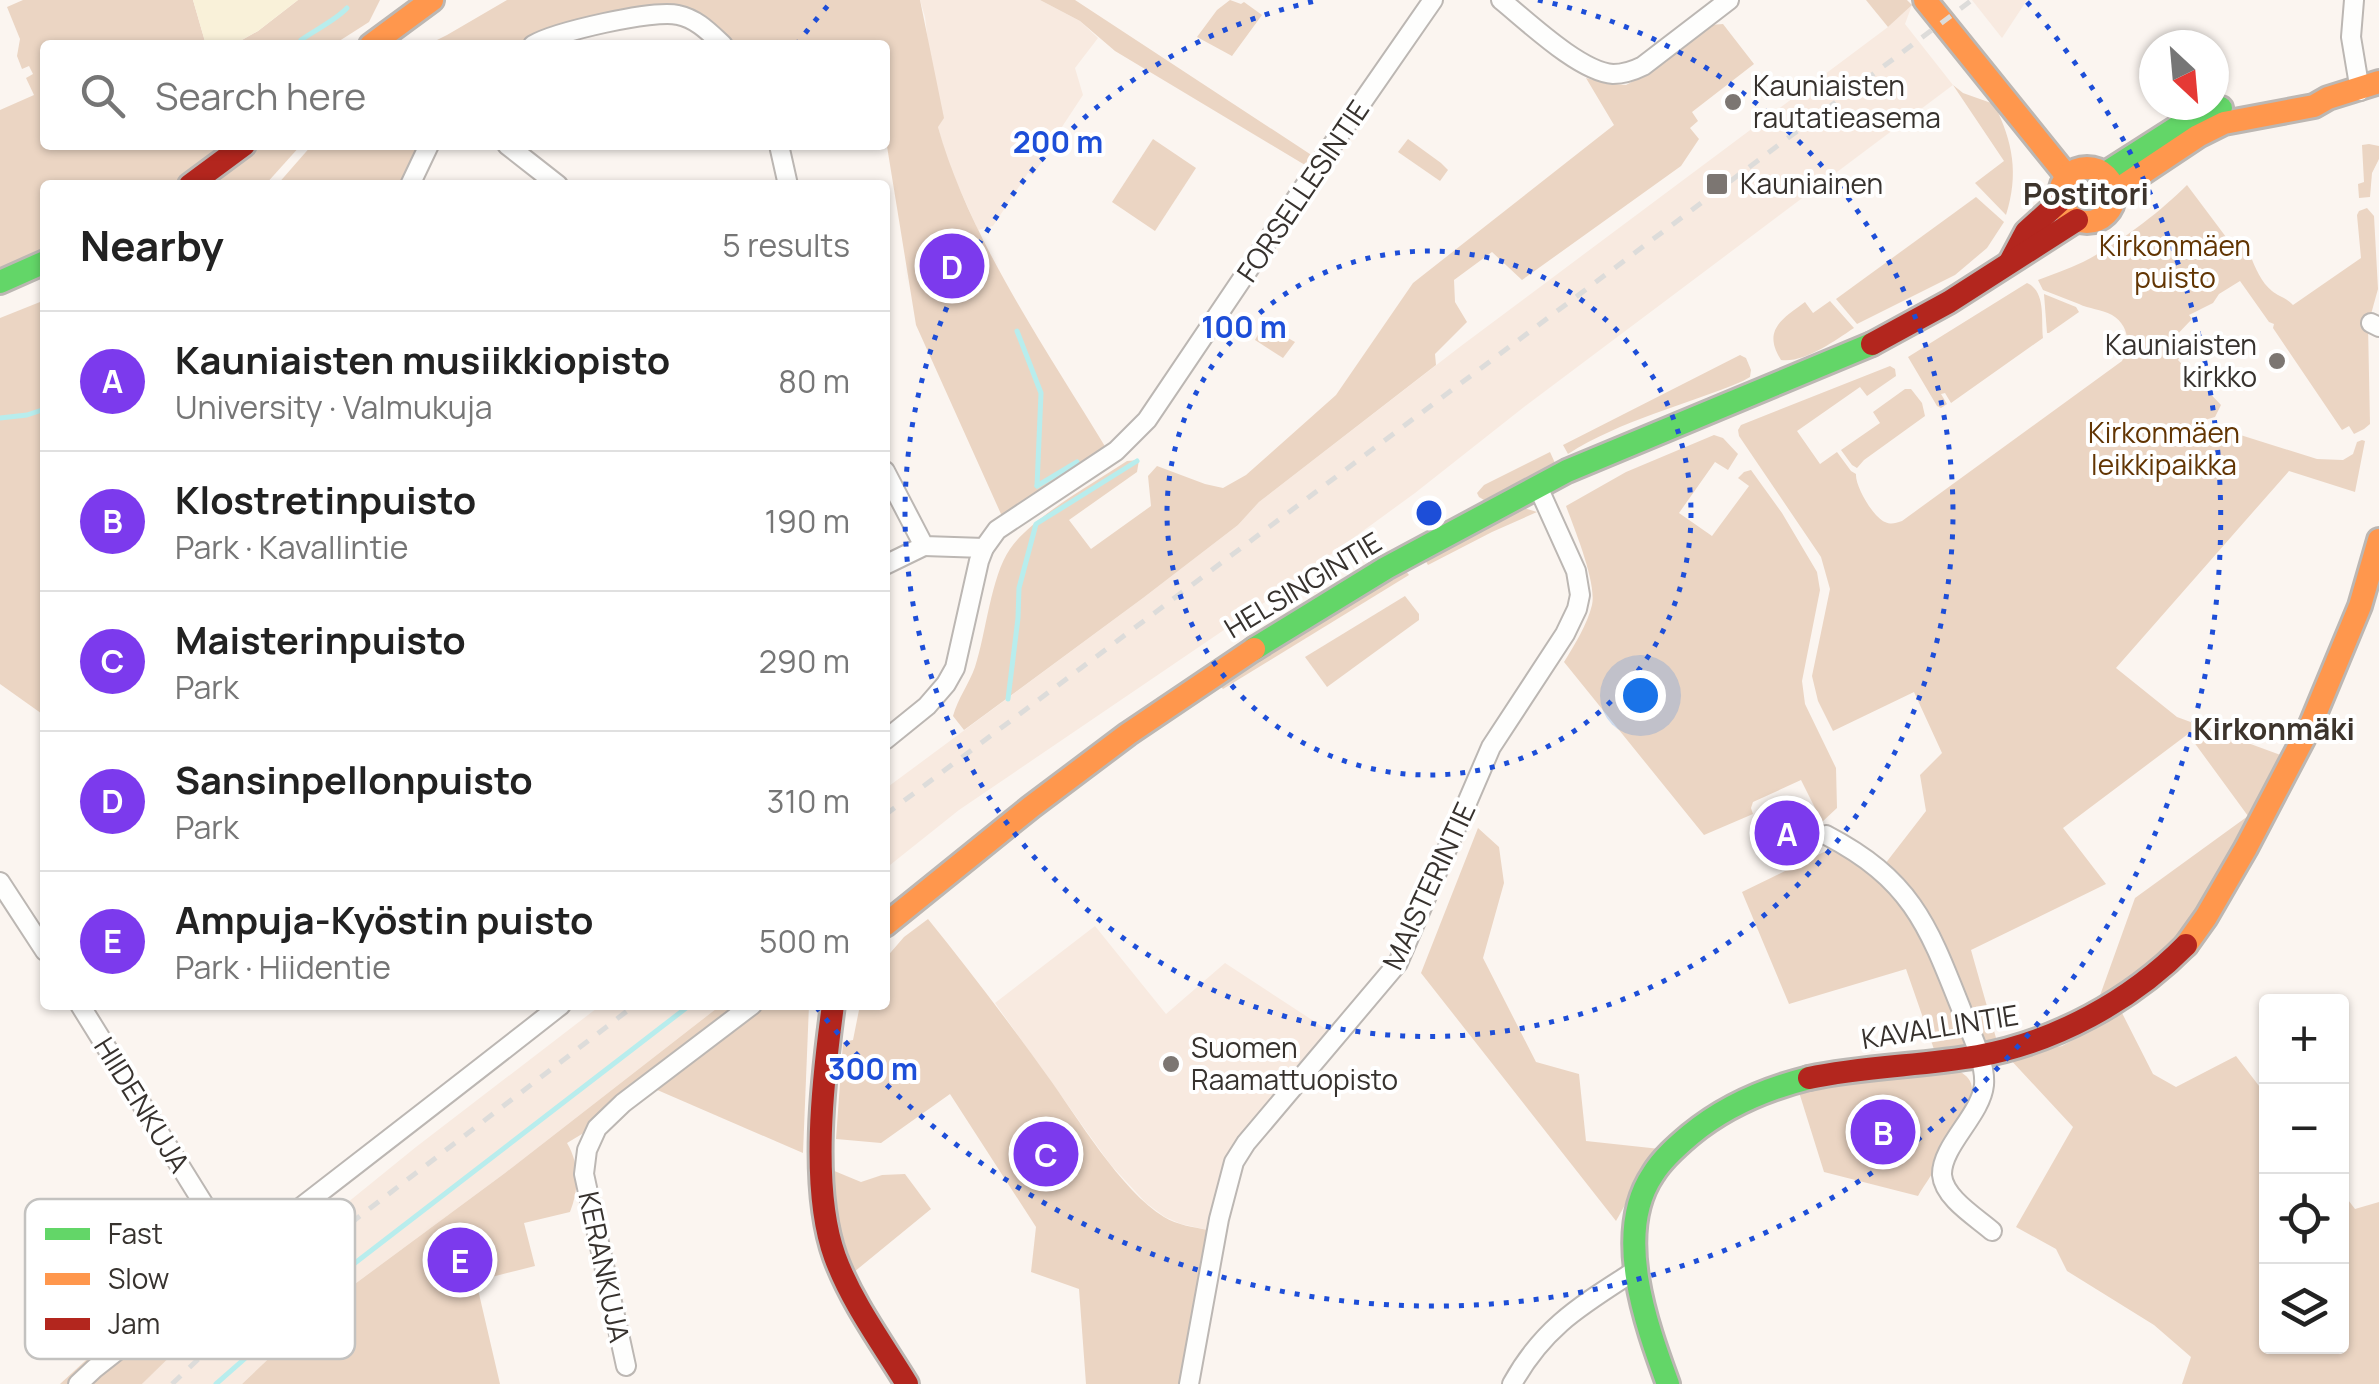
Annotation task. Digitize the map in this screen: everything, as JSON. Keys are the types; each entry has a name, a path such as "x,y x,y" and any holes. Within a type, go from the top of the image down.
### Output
{"main road":[{"path":"1926,0 2067,176"},
{"path":"377,40 419,4"},
{"path":"2109,183 2187,122 2220,109 2312,92 2323,98 2373,88"},
{"path":"197,180 237,150"},
{"path":"2082,168 2098,170 2109,183 2109,210 2101,218 2078,220 2066,212 2060,201 2067,176 2082,168"},
{"name":"HELSINGINTIE","path":"2010,262 2026,232 2060,201"},
{"name":"HELSINGINTIE","path":"890,921 1110,747 1267,640 1398,561 1616,448 1843,358 1940,308 2078,220"},
{"path":"0,282 40,264"},
{"name":"KAVALLINTIE","path":"1668,1384 1636,1270 1637,1223 1650,1178 1692,1132 1749,1097 1791,1082 1836,1073 1929,1064 2030,1044 2112,1002 2178,953 2194,935 2240,858 2336,670 2376,573 2379,540"},
{"path":"833,1010 821,1142 824,1213 844,1276 907,1384"}],"street":[{"name":"FORSELLESINTIE","path":"984,548 997,530 1116,451 1147,420 1434,0"},
{"path":"1500,0 1562,49 1592,67 1614,74 1643,66 1722,5"},
{"path":"2354,0 2351,36 2373,88"},
{"path":"541,40 572,30 657,14 675,14 700,23 717,40"},
{"path":"412,180 427,150"},
{"path":"513,150 552,180"},
{"path":"780,150 787,180"},
{"path":"890,480 924,546"},
{"name":"MAISTERINTIE","path":"1188,1384 1219,1219 1234,1162 1398,963 1491,747 1565,634 1577,609 1580,595 1576,571 1538,487"},
{"path":"890,563 924,546 984,548 955,668 927,706 890,736"},
{"path":"1826,834 1882,870 1908,897 1940,954 1979,1055 1984,1086 1944,1162 1942,1179 1953,1197 1992,1232"},
{"path":"0,882 40,943"},
{"name":"HIIDENKUJA","path":"88,1010 202,1199"},
{"path":"311,1199 554,1010"},
{"name":"KERANKUJA","path":"626,1366 584,1174 588,1150 597,1128 623,1103 745,1010"},
{"path":"1512,1384 1523,1363 1568,1314 1636,1270"},
{"path":"78,1384 107,1359"}],"shaded area":[{"path":"920,0 1040,0 1080,21 1098,38 1075,68 1083,95 1033,175 1028,173 993,226 978,230 948,163 938,127"},
{"path":"1972,0 2027,0 2002,38"},
{"path":"1912,5 1905,24 1953,85 1415,493 1271,598 959,810 890,865 890,785 1238,525 1259,502 1461,346 1888,27"},
{"name":"Suomen Raamattuopisto","path":"1095,926 1166,1014 1225,963 1332,1033 1276,1095 1208,1230 1181,1224 1146,1203 1110,1164 995,1003"},
{"path":"594,1010 715,1010 355,1284 355,1199 352,1199"},
{"path":"168,1359 268,1359 242,1384 142,1384"}],"green space":[{"path":"23,0 193,0 205,40 40,40 40,150 223,150 178,180 40,180 40,252 0,268 0,110 34,95 26,78 33,74 29,66 22,69 17,56 20,39 7,7"},
{"path":"298,0 380,0 369,22 341,40 242,40"},
{"path":"507,0 920,0 944,118 938,127 969,210 1011,292 1106,448 1006,518 1001,514 916,325 888,150 890,40 727,40 704,19 682,8 539,34 529,40 437,40"},
{"path":"1040,0 1075,0 1316,158 1310,168 1115,51 1080,21"},
{"path":"1230,0 1244,2 1262,15 1232,56 1197,37 1217,10"},
{"path":"1866,0 1907,0 1912,5 1888,27"},
{"path":"1723,24 1754,64 1692,112 1698,121 1690,128 1699,139 1681,166 1522,280 1492,252 1454,280 1455,302 1467,322 1435,354 1436,365 1259,502 1238,525 964,730 953,716 975,667 1003,560 1020,537 1064,501 1127,461 1139,460 1137,472 1069,520 1091,549 1151,506 1148,476 1157,466 1223,488 1246,475 1336,395 1413,283 1614,125 1586,78 1626,85 1654,70 1710,25"},
{"path":"1953,85 1963,93 1994,104 2001,118 2013,172 2006,215 1975,183 2004,161"},
{"path":"1153,139 1196,168 1155,231 1112,202"},
{"path":"1408,139 1448,170 1440,181 1398,152"},
{"path":"2362,145 2379,146 2379,159 2372,173 2370,197 2359,198 2358,184 2364,182"},
{"path":"257,150 296,150 270,180 216,180"},
{"path":"308,150 422,150 408,180 281,180"},
{"path":"2187,185 2226,237 2244,237 2262,280 2293,305 2361,258 2357,215 2367,208 2374,216 2378,289 2368,325 2370,424 2364,429 2354,434 2349,426 2342,430 2273,328 2274,324 2240,281 2219,294 2213,303 2189,315 2192,319 2170,342 2181,355 2178,360 2221,405 2215,417 2191,424 2197,435 2215,427 2317,459 2343,460 2353,454 2357,442 2365,441 2355,492 2289,471 2116,668 2177,717 2286,757 2185,937 2098,1001 2135,898 2248,816 2188,734 2063,828 2106,884 1971,950 1998,1045 1936,1055 1906,969 1789,1004 1742,892 1836,846 1878,873 1926,811 1920,775 1942,753 1914,692 1833,731 1818,701 1812,676 1830,589 1821,557 1738,430 1741,425 1890,366 1896,376 1867,396 1860,387 1797,431 1820,464 1837,452 1856,474 1870,508 1880,519 1890,523 1902,521 2122,361 2127,336 2118,319 2043,290 2038,280 2110,246"},
{"path":"1976,197 2004,222 1987,248 1955,275 1857,324 1836,299"},
{"path":"2027,283 2040,299 2043,338 1951,403 1945,393 1941,394 1947,404 1937,406 1908,357"},
{"path":"2044,294 2076,307 2079,312 2047,333"},
{"path":"1830,301 1854,328 1809,355 1781,360 1773,341 1777,326 1805,302 1813,313"},
{"path":"40,302 40,712 0,684 0,318"},
{"path":"1272,329 1295,342 1283,358 1255,340 1260,331"},
{"path":"1740,355 1746,358 1751,370 1750,377 1743,381 1632,422 1568,454 1563,445"},
{"path":"1905,389 1911,389 1922,403 1925,416 1857,468 1852,465 1841,450 1880,423 1873,412"},
{"path":"1714,435 1723,438 1738,454 1728,470 1715,462 1679,513 1712,536 1749,486 1738,478 1751,470 1817,572 1820,590 1802,681 1805,704 1836,768 1837,808 1822,822 1801,780 1753,802 1753,814 1704,835 1564,662 1587,620 1593,595 1566,506 1626,472"},
{"path":"1550,452 1555,463 1484,500 1479,497 1477,493 1484,485"},
{"path":"1524,508 1537,512 1428,565 1425,560"},
{"path":"1406,571 1409,575 1223,689 1219,685"},
{"path":"1405,596 1419,614 1419,620 1327,687 1305,657"},
{"path":"1478,828 1499,847 1504,883 1483,958 1536,1062 1579,1074 1586,1141 1660,1149 1616,1221 1421,973"},
{"path":"928,919 1132,1189 1169,1220 1208,1230 1181,1384 1086,1384 1079,1289 1031,1272 1036,1227 950,1094 881,1143 836,1139 843,1042 853,1040 859,1010 890,1010 890,953"},
{"path":"715,1010 738,1010 592,1128 567,1143 577,1177 570,1212 524,1223 535,1266 476,1281 500,1384 242,1384 268,1359 355,1359 355,1284"},
{"path":"757,1010 809,1010 803,1153 655,1089"},
{"path":"2122,1013 2153,1074 2176,1087 2236,1056 2259,1086 2259,1354 2349,1354 2349,1201 2355,1209 2379,1202 2379,1384 2182,1384 2191,1357 2154,1325 2067,1271 2056,1249 2016,1227 2073,1127 2008,1057 2062,1046"},
{"path":"1959,1071 1967,1077 1972,1090 1966,1113 1918,1196 1824,1172 1798,1089"},
{"path":"832,1170 861,1182 882,1175 905,1174 931,1209 854,1272 839,1225"},
{"path":"87,1359 168,1359 142,1384 60,1384"}],"sand":[{"path":"193,0 298,0 242,40 205,40"}],"waterway":[{"path":"301,40 347,8"},
{"path":"1017,331 1041,393 1037,486"},
{"path":"0,418 40,411"},
{"path":"1008,699 1019,588 1036,524 1137,461"},
{"path":"1037,486 1077,462"},
{"path":"355,1263 684,1010"},
{"path":"216,1384 244,1359"}],"railway":[{"path":"890,811 1972,0"},
{"path":"355,1220 628,1010"},
{"path":"172,1384 198,1359"}],"traffic: fast":[{"path":"2104,174 2190,120"},
{"path":"0,282 40,264"},
{"path":"1254,649 1386,568 1567,471 1872,344"},
{"path":"1668,1384 1637,1279 1635,1223 1641,1198 1661,1163 1703,1125 1746,1100 1809,1078"}],"traffic: slow":[{"path":"378,40 432,0"},
{"path":"1925,0 2067,176"},
{"path":"2114,192 2224,123 2314,106 2379,82"},
{"path":"2087,168 2106,176 2114,195 2106,214 2087,222 2068,214 2060,195 2068,176 2087,168"},
{"path":"2186,945 2246,848 2311,724 2360,606 2379,540"},
{"path":"890,921 1128,734 1254,649"}],"traffic: jam":[{"path":"197,180 237,150"},
{"path":"2010,262 2026,232 2060,201"},
{"path":"1872,344 1949,302 2077,220"},
{"path":"1809,1078 1978,1056 2035,1041 2116,1001 2186,945"},
{"path":"832,1010 821,1132 827,1229 850,1290 907,1384"}],"place":[{"name":"Kauniaisten rautatieasema","path":"1733,102"},
{"name":"Kauniainen","path":"1717,184"},
{"name":"Sansinpellonpuisto","path":"952,266"},
{"name":"Kauniaisten kirkko","path":"2277,361"},
{"name":"Kauniaisten musiikkiopisto","path":"1787,833"},
{"name":"Suomen Raamattuopisto","path":"1171,1064"},
{"name":"Klostretinpuisto","path":"1883,1132"},
{"name":"Maisterinpuisto","path":"1046,1154"},
{"name":"Ampuja-Kyöstin puisto","path":"460,1260"}],"district":[{"name":"Postitori","path":"2086,195"},
{"name":"Kirkonmäki","path":"2274,730"}],"park label":[{"name":"Kirkonmäen puisto","path":"2175,262"},
{"name":"Kirkonmäen leikkipaikka","path":"2164,449"}]}
